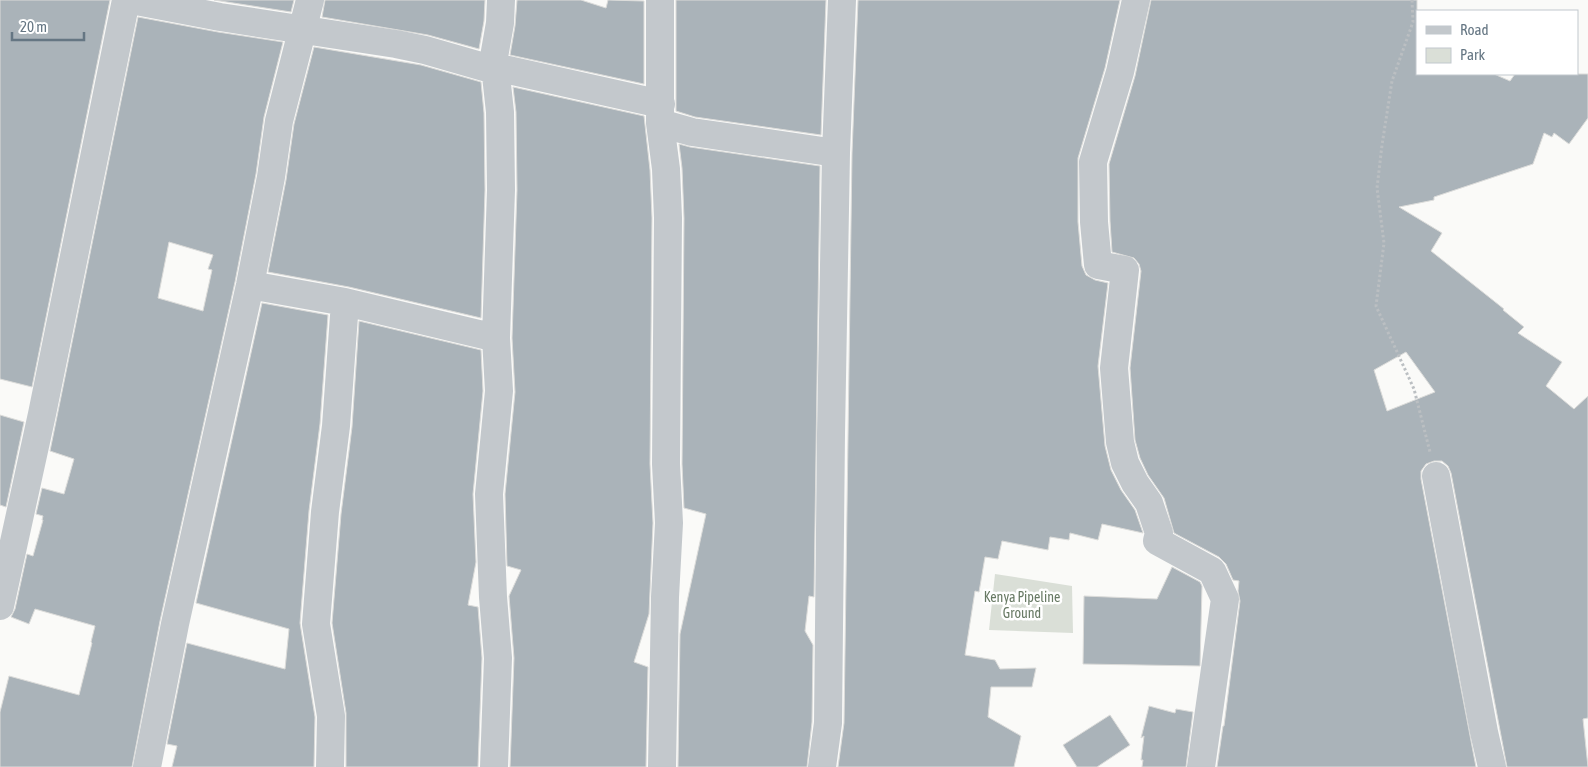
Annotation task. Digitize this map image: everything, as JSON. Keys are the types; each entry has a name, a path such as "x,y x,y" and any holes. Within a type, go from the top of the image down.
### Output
{"street":[{"path":"0,606 42,414 126,0"},
{"path":"131,0 220,17 283,27 302,28 425,50 660,113 692,132 836,153"},
{"path":"148,767 175,624 250,285 271,177 279,121 310,0"},
{"path":"494,767 498,658 493,597 490,494 499,392 496,338 501,190 500,112 494,57 500,23 500,0"},
{"path":"660,0 660,113 666,169 668,218 666,464 669,523 665,597 662,767"},
{"path":"822,767 828,723 836,153 842,0"},
{"path":"1136,0 1120,72 1093,162 1094,222 1098,265 1125,270 1114,368 1120,442 1125,463 1135,483 1149,503 1158,532 1157,541 1212,571 1225,600 1201,767"},
{"path":"250,285 345,302 496,338"},
{"path":"330,767 331,716 316,624 325,512 336,426 345,302"},
{"path":"1436,476 1492,767"}],"path":[{"path":"1412,0 1413,22 1392,81 1377,188 1384,243 1376,306 1414,389 1436,476"}],"green space":[{"name":"Kenya Pipeline Ground","path":"995,574 1072,586 1073,633 989,630"}],"building":[{"path":"0,0 110,0 32,387 0,379"},
{"path":"214,0 294,0 291,12"},
{"path":"325,0 485,0 484,21 479,49 428,35 322,17"},
{"path":"517,0 581,0 606,8 608,0 644,1 644,84 510,55"},
{"path":"676,0 826,0 821,135 695,117 676,111"},
{"path":"858,0 1120,0 1105,68 1078,158 1078,222 1082,266 1086,275 1095,280 1108,283 1098,366 1105,446 1111,470 1121,490 1135,510 1143,533 1102,524 1098,540 1070,533 1069,540 1050,537 1048,550 1002,541 998,559 985,557 979,592 975,591 965,655 995,660 1000,669 1036,668 1032,687 991,687 988,717 1021,736 1014,767 838,767 844,723 852,153"},
{"path":"1151,0 1417,0 1416,75 1496,75 1510,81 1514,75 1588,74 1588,118 1569,144 1554,133 1552,137 1544,133 1533,164 1434,197 1434,200 1399,207 1442,233 1431,251 1524,327 1518,333 1562,362 1546,386 1574,409 1588,396 1588,718 1583,719 1588,767 1507,767 1451,473 1448,466 1442,461 1434,461 1426,464 1421,471 1421,479 1476,767 1217,767 1240,601 1239,581 1233,580 1226,564 1219,557 1174,533 1164,498 1148,475 1140,458 1135,440 1130,368 1141,271 1139,264 1134,258 1112,252 1109,164 1135,76","holes":["1406,352 1435,392 1387,411 1374,370"]},
{"path":"138,17 283,42 264,117 256,174 235,282 160,621 132,767 0,767 0,712 9,676 79,695 95,626 35,609 29,624 11,617 15,609 27,554 33,556 43,520 43,516 36,514 42,488 64,494 74,459 50,451","holes":["169,242 213,255 208,269 212,270 203,311 158,298"]},
{"path":"314,47 421,65 481,82 484,113 485,190 481,318 349,287 268,272 286,180 294,124"},
{"path":"513,87 644,116 650,170 652,218 650,464 653,523 649,614 634,662 648,667 646,767 510,767 514,658 509,596 521,570 507,566 505,494 515,392 512,338 517,190 516,112"},
{"path":"679,144 820,166 814,597 809,596 805,631 813,645 812,722 807,767 678,767 680,634 706,514 684,508 682,464 684,218"},
{"path":"262,303 328,315 320,424 309,511 300,623 315,717 314,767 172,767 177,746 167,744 187,643 285,669 289,629 196,603"},
{"path":"359,321 481,350 483,391 473,494 476,562 468,605 478,607 482,658 478,767 346,767 346,713 332,623 341,514 352,427"},
{"path":"0,415 24,422 6,507 0,505"},
{"path":"1172,567 1200,582 1202,586 1200,666 1083,664 1084,596 1157,599"},
{"path":"1149,706 1175,713 1176,709 1193,712 1186,767 1142,767 1144,736 1141,738"},
{"path":"1110,715 1130,745 1097,767 1077,767 1063,745"}]}
